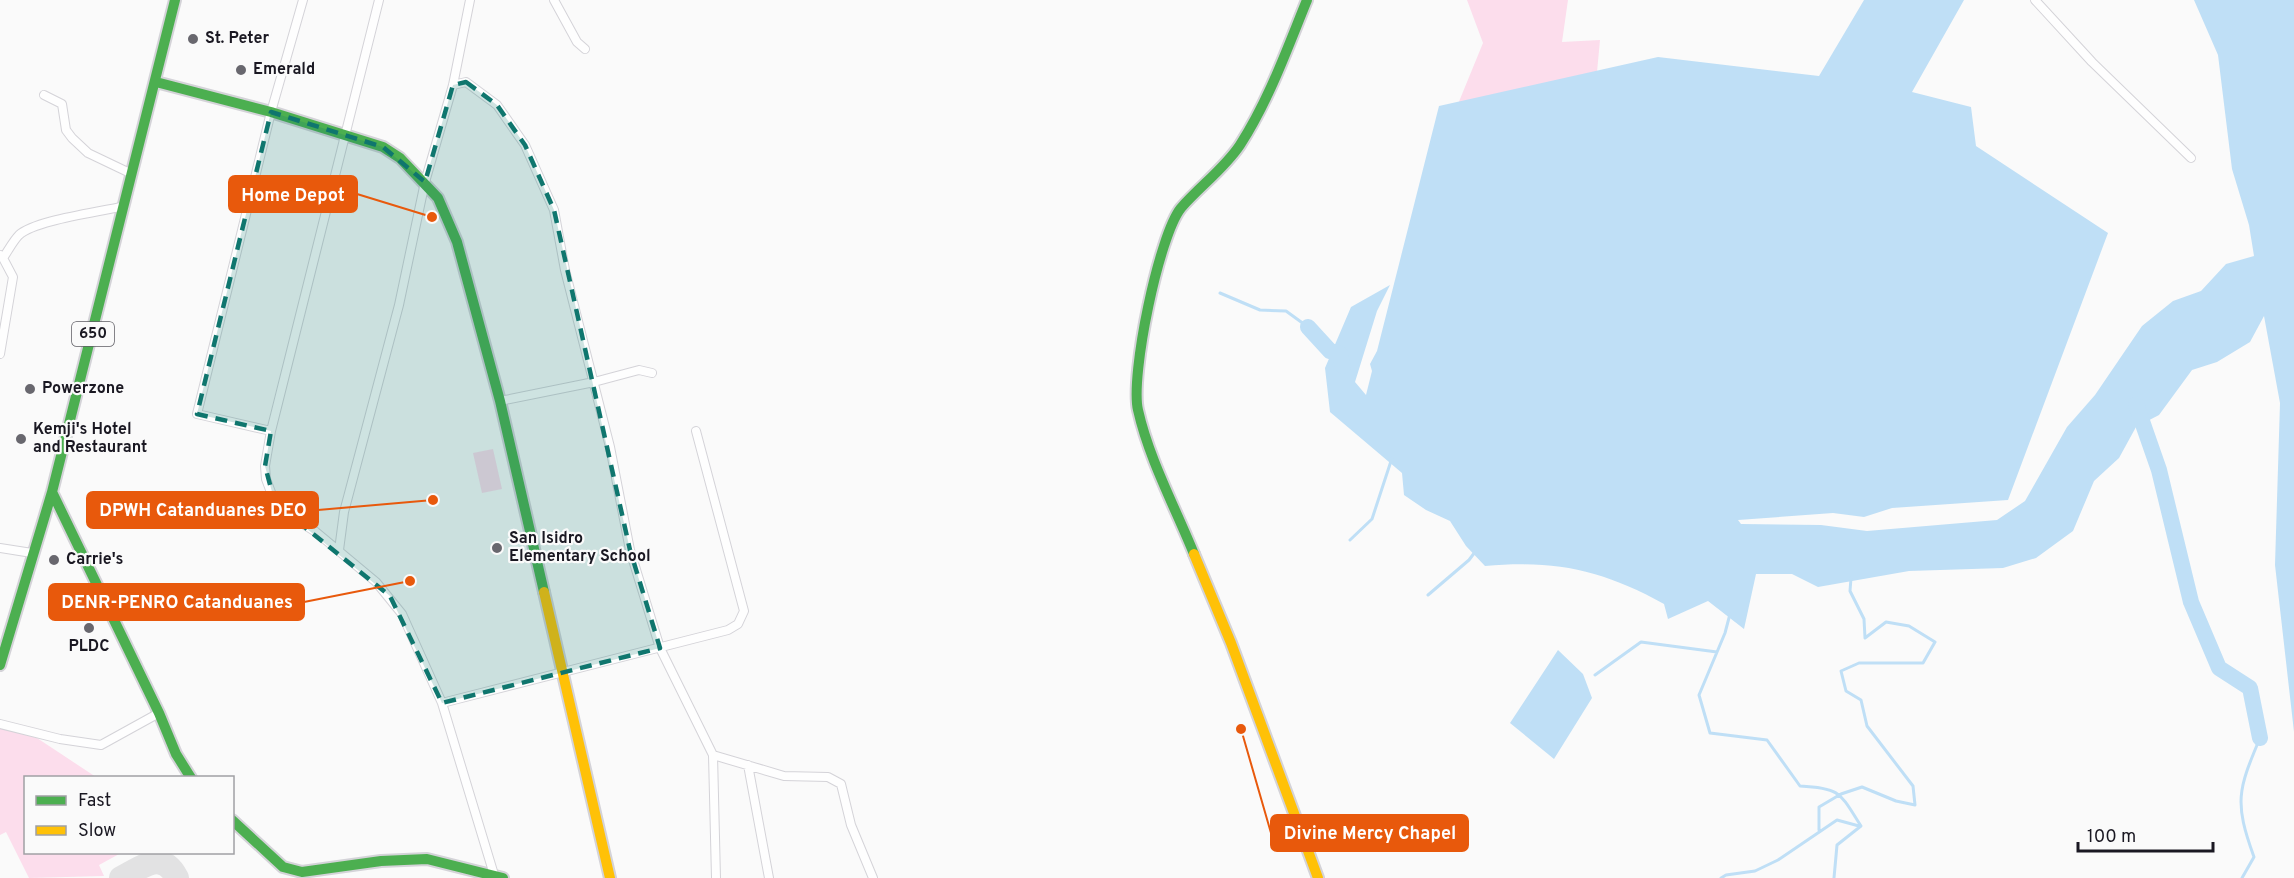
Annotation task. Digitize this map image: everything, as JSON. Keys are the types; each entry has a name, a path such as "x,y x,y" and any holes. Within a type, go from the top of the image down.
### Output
{"street":[{"name":"650","path":"0,665 52,492 175,0"},
{"path":"271,430 197,414 271,112 303,0"},
{"path":"379,0 271,430 265,466 266,479 275,502 339,550 376,582 402,614 442,703 497,877"},
{"path":"339,550 344,512 399,305 425,182 453,85 470,0"},
{"path":"554,0 577,42 585,49"},
{"path":"1307,0 1275,78 1240,145 1220,170 1180,209 1163,243 1136,374 1137,408 1147,439 1232,643 1318,878"},
{"path":"2035,0 2092,62 2192,158"},
{"path":"453,85 466,81 497,105 525,145 554,210 565,270 610,447 630,550 660,648 713,755 716,878"},
{"path":"156,82 345,133 383,147 400,158 438,198 457,242 500,401 610,878"},
{"path":"44,94 62,104 66,130 88,153 132,174"},
{"path":"0,354 13,278 1,257 19,235 61,219 124,206"},
{"path":"500,401 594,382 639,370 652,373"},
{"path":"442,703 728,630 738,624 744,611 696,430"},
{"path":"52,492 159,712 176,754 190,776"},
{"path":"0,548 32,553"},
{"path":"0,724 60,739 101,745 159,712"},
{"path":"713,755 784,776 828,777 841,784 851,825 873,878"},
{"path":"748,765 769,878"},
{"path":"234,822 283,867 302,872 381,861 427,859 497,877"}],"highlighted area":[{"path":"466,82 497,105 525,145 554,210 630,550 660,648 442,703 390,596 275,503 265,466 271,431 197,414 271,112 383,147 425,182 453,85"}],"shaded area":[{"path":"1467,0 1568,0 1562,42 1600,40 1597,72 1458,104 1483,43"},
{"path":"493,449 502,489 482,493 473,453"},
{"path":"0,728 37,738 94,776 24,776 24,854 119,854 99,865 104,876 29,878 6,832 0,835"}],"water":[{"path":"1864,0 1964,0 1912,92 1971,107 1976,146 2108,233 2008,500 1892,508 1864,517 1833,513 1738,520 1741,524 1821,525 1867,531 1997,520 2025,501 2067,427 2095,395 2142,326 2173,301 2201,291 2226,264 2254,256 2249,225 2232,169 2218,55 2194,0 2294,0 2294,732 2275,565 2280,403 2264,316 2250,342 2217,362 2192,370 2159,415 2136,427 2119,458 2094,481 2073,531 2036,558 2003,568 1909,571 1818,587 1792,574 1756,574 1744,629 1708,601 1668,619 1664,604 1599,575 1556,566 1485,566 1466,546 1450,521 1426,510 1404,495 1402,473 1330,412 1325,368 1351,307 1390,285 1377,311 1355,382 1366,395 1372,371 1370,364 1377,351 1439,106 1658,57 1819,76"},
{"path":"1558,650 1583,674 1592,698 1554,759 1510,723"}],"waterway":[{"path":"1220,293 1260,310 1286,311 1308,327"},
{"path":"1308,327 1330,351 1340,354 1343,366"},
{"path":"2136,404 2159,470 2191,602 2219,668 2250,688 2260,738"},
{"path":"1350,540 1372,519 1392,458"},
{"path":"1428,595 1469,560 1475,552"},
{"path":"1819,830 1819,807 1841,794 1862,787 1896,801 1915,805 1913,786 1867,726 1861,700 1846,691 1841,671 1859,663 1923,663 1935,642 1909,626 1886,622 1865,638 1864,619 1850,591 1851,578"},
{"path":"1730,614 1725,633 1699,695 1710,733 1767,740 1800,786 1824,788 1838,794 1843,799 1861,826 1837,845 1834,878"},
{"path":"1595,675 1641,642 1717,652"},
{"path":"2242,878 2254,857 2243,823 2241,796 2247,771 2260,738"},
{"path":"1721,878 1726,875 1755,871 1778,860 1837,820 1859,826"}],"taxiway":[{"path":"121,878 144,866 158,862 171,869 177,878"}],"traffic: fast":[{"path":"0,665 52,492 175,0"},
{"path":"1194,554 1156,465 1138,410 1138,368 1148,306 1164,246 1173,223 1181,208 1240,145 1277,74 1307,0"},
{"path":"156,82 271,112 383,147 400,158 438,198 457,242 500,401 544,592"},
{"path":"52,492 159,713 176,754 190,776"},
{"path":"234,822 283,867 302,872 381,861 427,859 503,878"}],"traffic: slow":[{"path":"1194,554 1231,643 1318,878"},
{"path":"544,592 610,878"}],"place":[{"name":"St. Peter","path":"193,39"},
{"name":"Emerald","path":"241,70"},
{"name":"Home Depot","path":"432,217"},
{"name":"Powerzone","path":"30,389"},
{"name":"Kemji's Hotel and Restaurant","path":"21,439"},
{"name":"DPWH Catanduanes DEO","path":"433,500"},
{"name":"San Isidro Elementary School","path":"497,548"},
{"name":"Carrie's","path":"54,560"},
{"name":"DENR-PENRO Catanduanes","path":"410,581"},
{"name":"PLDC","path":"89,628"},
{"name":"Divine Mercy Chapel","path":"1241,729"}]}
